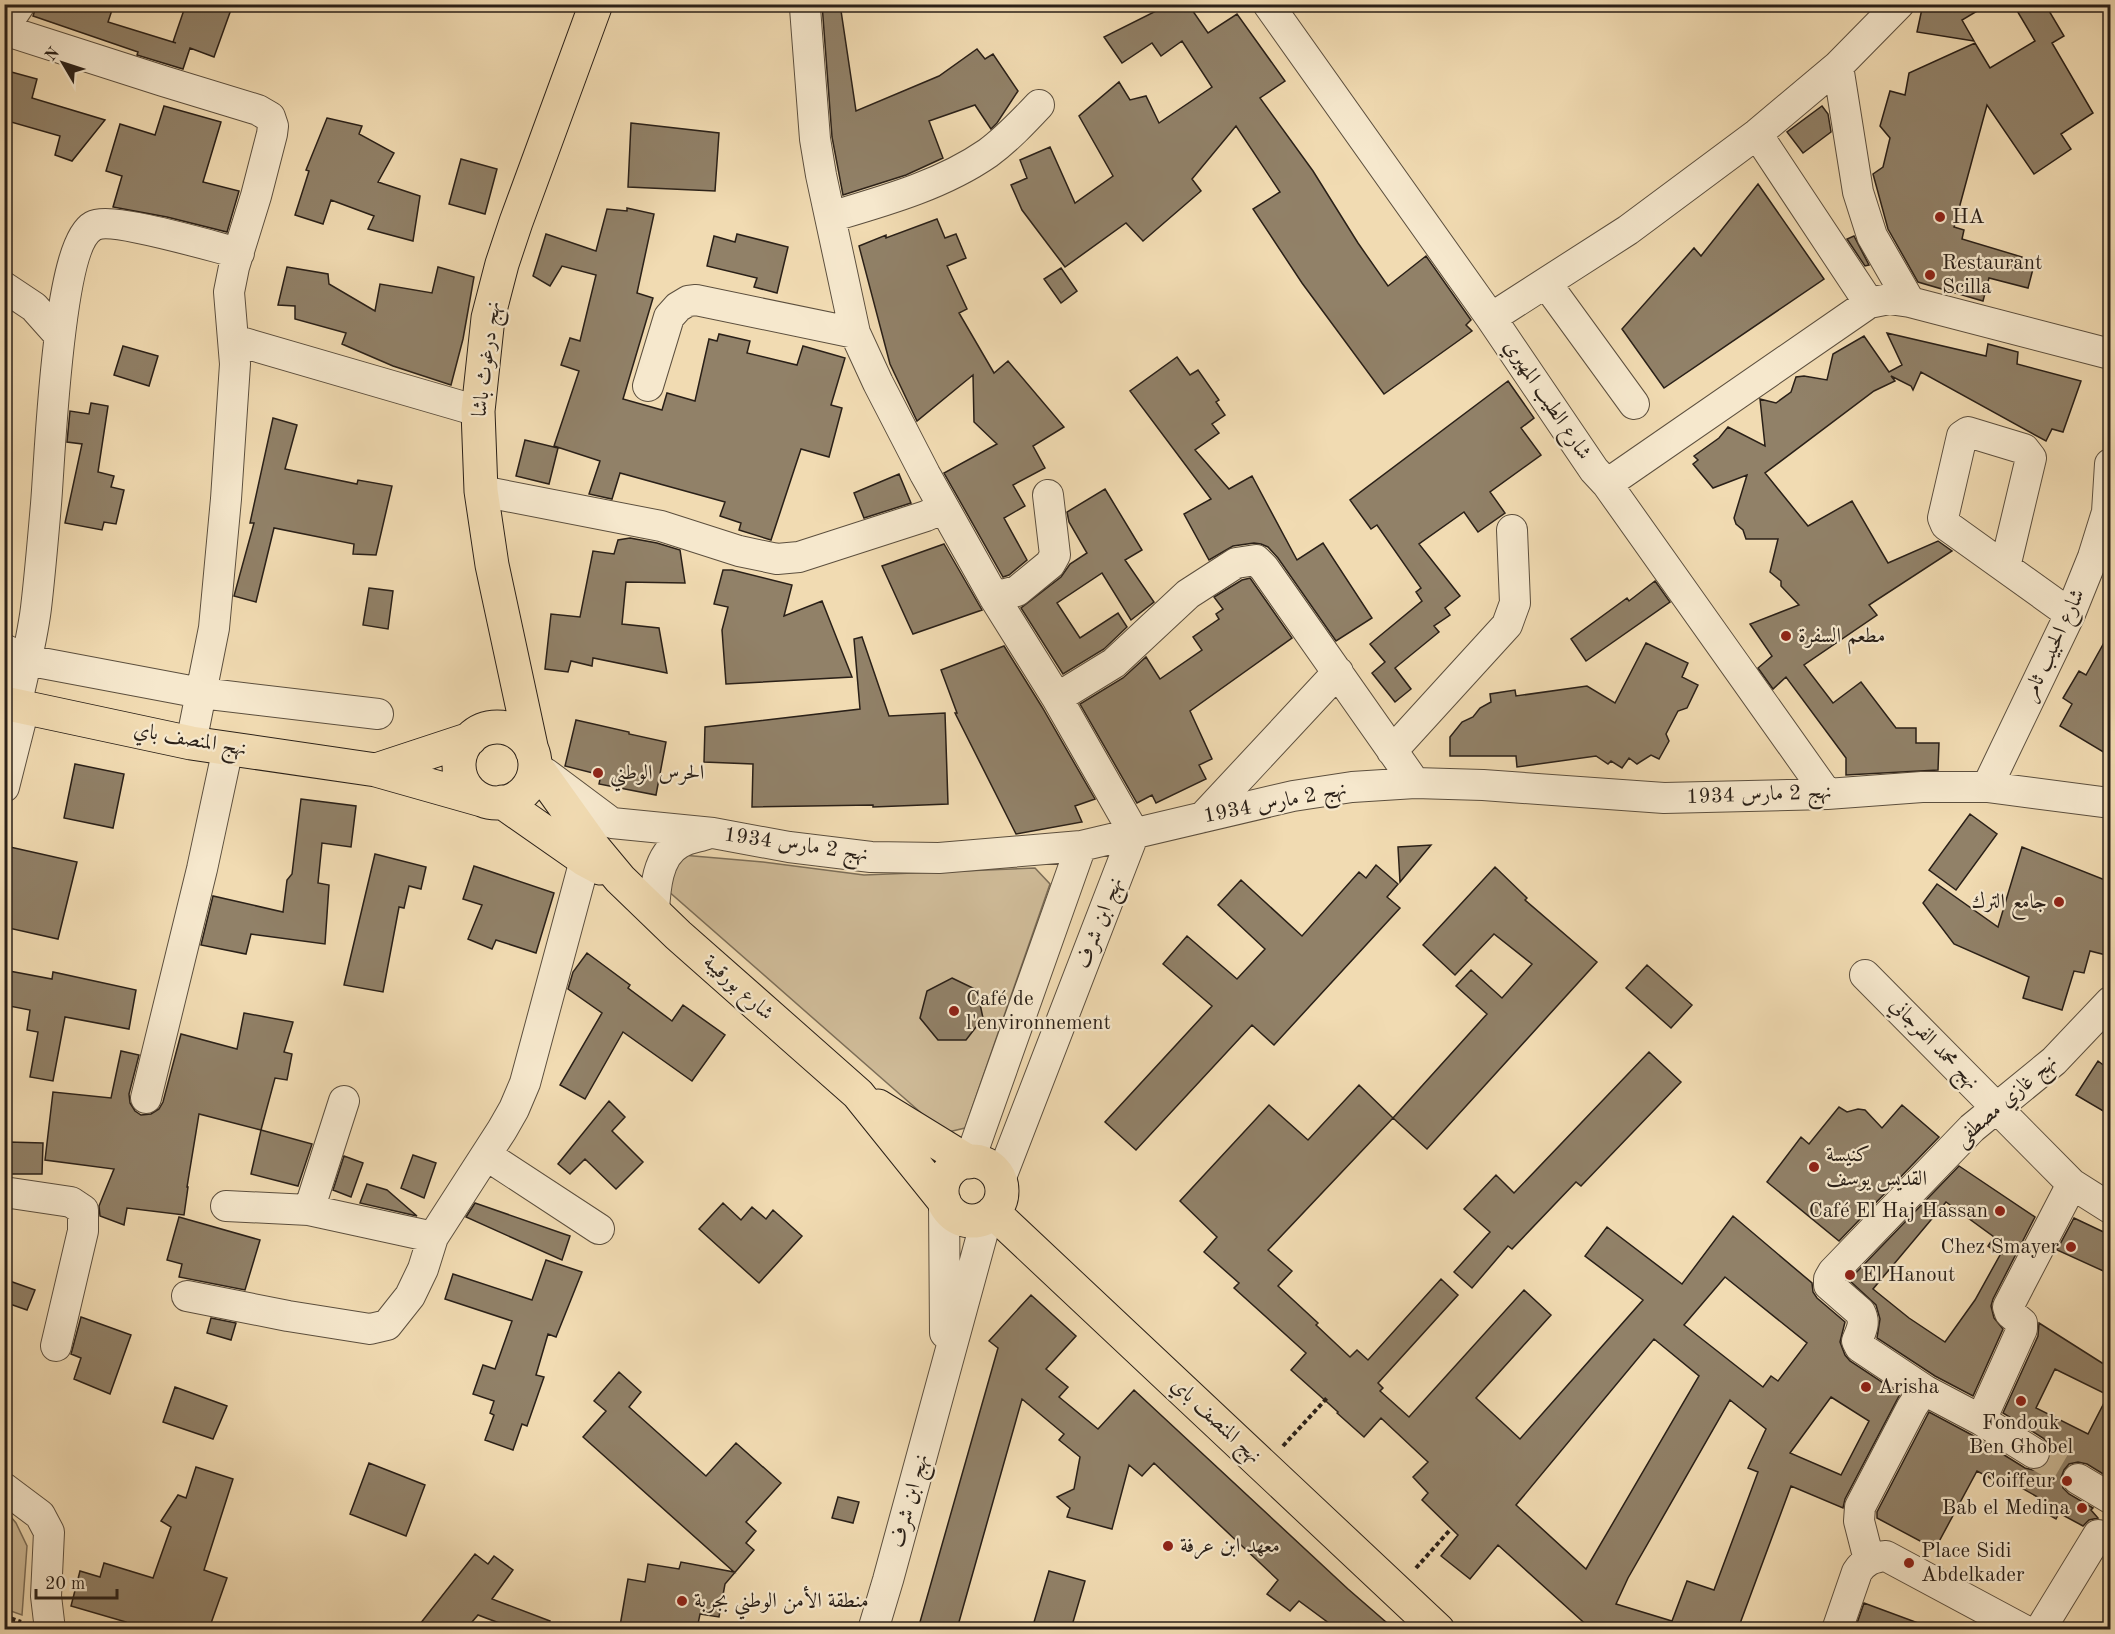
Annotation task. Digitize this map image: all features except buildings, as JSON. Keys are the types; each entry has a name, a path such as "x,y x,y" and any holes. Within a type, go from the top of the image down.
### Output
{"main road":[{"name":"نهج درغوث باشا","path":"534,758 492,565 481,491 478,411 488,318 502,264 596,4"},
{"path":"376,770 476,735 494,727 506,728 517,732 526,740 534,758 533,776 521,794 512,800 492,801 472,793 460,773 463,749 476,735 497,703 512,657"},
{"name":"نهج المنصف باي","path":"15,705 191,743 376,770"},
{"name":"شارع بورقيبة","path":"534,758 590,855"},
{"name":"شارع بورقيبة","path":"376,770 492,801 590,855 620,879 858,1094 944,1201"},
{"name":"شارع بورقيبة","path":"858,1094 969,1162"},
{"path":"980,1162 988,1165 1000,1180 1001,1199 990,1214 971,1221 961,1219 953,1215 944,1201 942,1191 948,1173 962,1163 980,1162"},
{"name":"نهج المنصف باي","path":"990,1214 1438,1629"}],"street":[{"path":"20,4 4,29 258,110 270,117 273,126 271,145 229,292 235,364 227,476 214,628 191,743"},
{"path":"1491,318 1628,230 1757,134 1838,66 1899,4"},
{"name":"شارع الطيب المهيري","path":"1277,8 1594,470 1607,484 1827,794"},
{"path":"805,9 815,139 855,333 878,383 944,508 1134,833"},
{"path":"1838,66 1858,192 1872,236 1910,302"},
{"path":"830,217 907,192 965,166 1006,138 1039,105"},
{"path":"1757,134 1869,303"},
{"path":"4,787 15,705 15,654 36,611 59,334 75,257 84,235 95,224 104,224 145,230 239,254"},
{"path":"1546,283 1634,404"},
{"path":"4,287 34,307 59,334"},
{"path":"1607,484 1869,303 1889,299 1910,302 2110,354"},
{"path":"648,386 669,317 678,307 688,301 696,300 855,333"},
{"path":"234,340 478,411"},
{"name":"شارع الحبيب ثامر","path":"1987,787 2070,614 2093,557 2109,512 2110,464"},
{"path":"481,491 661,526 739,551 777,559 799,557 926,516 944,508"},
{"path":"994,597 1017,591 1050,564 1055,555 1048,495"},
{"path":"1392,751 1508,625 1515,603 1512,530"},
{"path":"1056,698 1114,663 1188,594 1236,563 1256,560 1264,568 1415,783"},
{"path":"2005,567 2070,614"},
{"path":"15,654 201,693 378,714"},
{"path":"1203,817 1338,672"},
{"path":"146,1098 202,869 228,748"},
{"name":"نهج 2 مارس 1934","path":"534,758 612,823 713,833 789,847 871,857 939,858 1081,846 1293,796 1352,787 1415,783 1483,785 1664,798 1827,794 1922,787 1987,787 2110,803"},
{"path":"654,912 655,887 661,867 671,851 679,843 713,833"},
{"name":"نهج ابن شرف","path":"1000,1180 1134,833"},
{"name":"نهج ابن شرف","path":"969,1162 1081,846"},
{"path":"187,1296 370,1329 387,1325 410,1296 423,1269 433,1237 514,1109 525,1083 590,855"},
{"name":"نهج محمد الفرجاني","path":"1865,975 2072,1184 2110,1208"},
{"name":"نهج غازي مصطفى","path":"2034,1453 1981,1420 1926,1391 1860,1347 1857,1341 1864,1324 1863,1317 1830,1285 1829,1279 1833,1272 1971,1128 2054,1061 2110,1002"},
{"path":"309,1210 344,1101"},
{"path":"486,1155 599,1229"},
{"path":"1981,1420 2022,1329 2022,1323 2008,1307 2072,1184"},
{"path":"4,1192 71,1202 83,1210 83,1231 56,1346"},
{"name":"نهج ابن شرف","path":"944,1201 946,1371"},
{"path":"226,1206 309,1210 433,1237"},
{"name":"نهج ابن شرف","path":"873,1629 990,1214"},
{"path":"1869,1560 1859,1521 1860,1507 1912,1407 1926,1391"},
{"path":"2040,1629 2107,1518 2078,1479"},
{"path":"4,1488 40,1515 49,1532 46,1596 50,1629"},
{"path":"1837,1629 1857,1572 1869,1560 1886,1556 2024,1629"}],"path":[{"path":"1264,1466 1327,1398"},
{"path":"1395,1591 1449,1531"}],"shaded area":[{"path":"682,855 763,862 864,875 1035,868 1050,884 965,1128 944,1133 667,890"},
{"path":"5,1510 16,1523 27,1546 22,1615 5,1609"}],"tunnel":[{"path":"2034,1453 2078,1479"}],"place":[{"name":"HA","path":"1940,217"},
{"name":"Restaurant Scilla","path":"1930,275"},
{"name":"مطعم السفرة","path":"1786,636"},
{"name":"الحرس الوطني","path":"598,773"},
{"name":"جامع الترك","path":"2059,902"},
{"name":"Café de l'environnement","path":"954,1011"},
{"name":"كنيسة القديس يوسف","path":"1814,1167"},
{"name":"Café El Haj Hassan","path":"2000,1211"},
{"name":"Chez Smayer","path":"2071,1247"},
{"name":"El Hanout","path":"1850,1275"},
{"name":"Arisha","path":"1866,1387"},
{"name":"Fondouk Ben Ghobel","path":"2021,1401"},
{"name":"Coiffeur","path":"2067,1481"},
{"name":"Bab el Medina","path":"2082,1508"},
{"name":"معهد ابن عرفة","path":"1168,1546"},
{"name":"Place Sidi Abdelkader","path":"1909,1563"},
{"name":"منطقة الأمن الوطني بجربة","path":"682,1601"}]}
